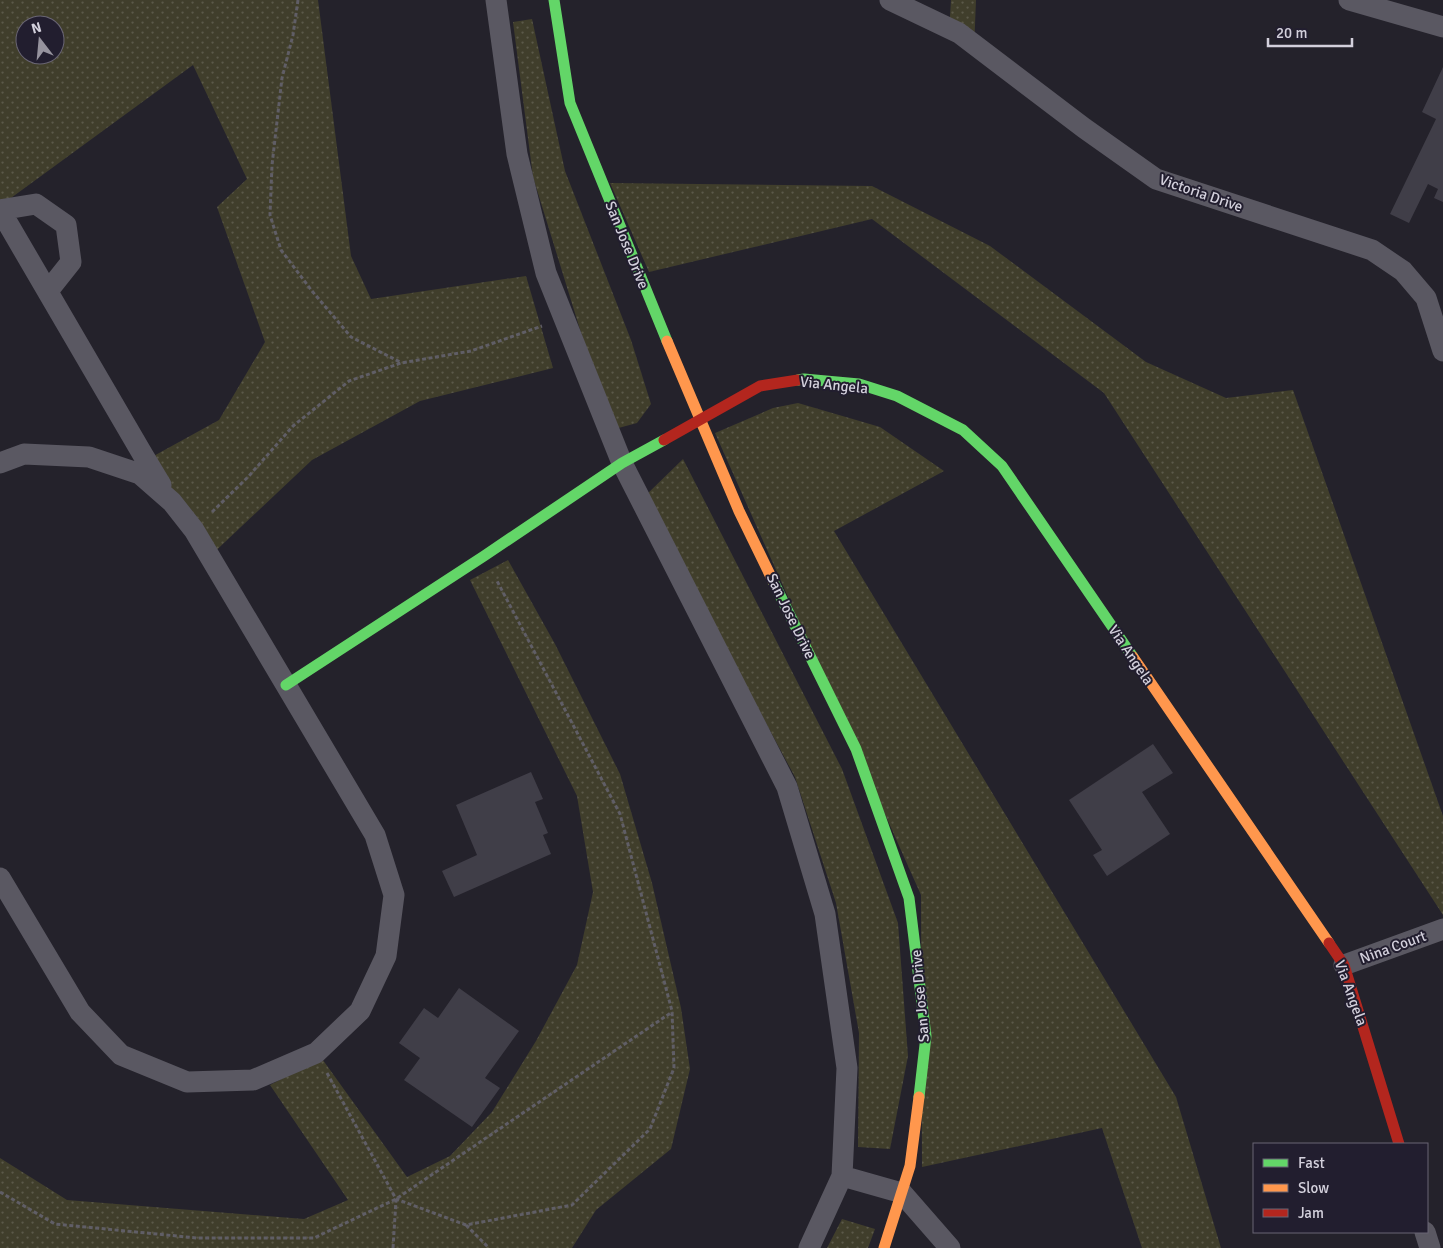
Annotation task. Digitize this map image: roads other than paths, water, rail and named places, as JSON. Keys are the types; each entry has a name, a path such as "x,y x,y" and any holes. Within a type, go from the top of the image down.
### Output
{"street":[{"path":"496,0 516,154 546,273 622,463 787,787 825,914 847,1068 842,1176 809,1248"},
{"name":"San Jose Drive","path":"554,0 570,103 630,255 739,511 856,749 910,898 926,1036 910,1166 884,1248"},
{"name":"Victoria Drive","path":"890,0 958,33 1084,128 1156,179 1372,250 1402,271 1426,298 1443,351"},
{"path":"1349,0 1443,27"},
{"path":"0,878 80,1012 121,1055 187,1082 253,1080 316,1053 360,1011 386,956 394,895 375,835 194,530 172,502 48,291"},
{"name":"Via Angela","path":"286,685 484,556 622,463 760,386 804,379 858,384 897,396 963,430 1002,466 1344,965 1399,1143"},
{"path":"0,463 24,454 89,457 140,474 172,502"},
{"name":"Nina Court","path":"1344,965 1443,929"},
{"path":"842,1176 902,1193 950,1248"},
{"path":"1425,1233 1430,1248"}]}
